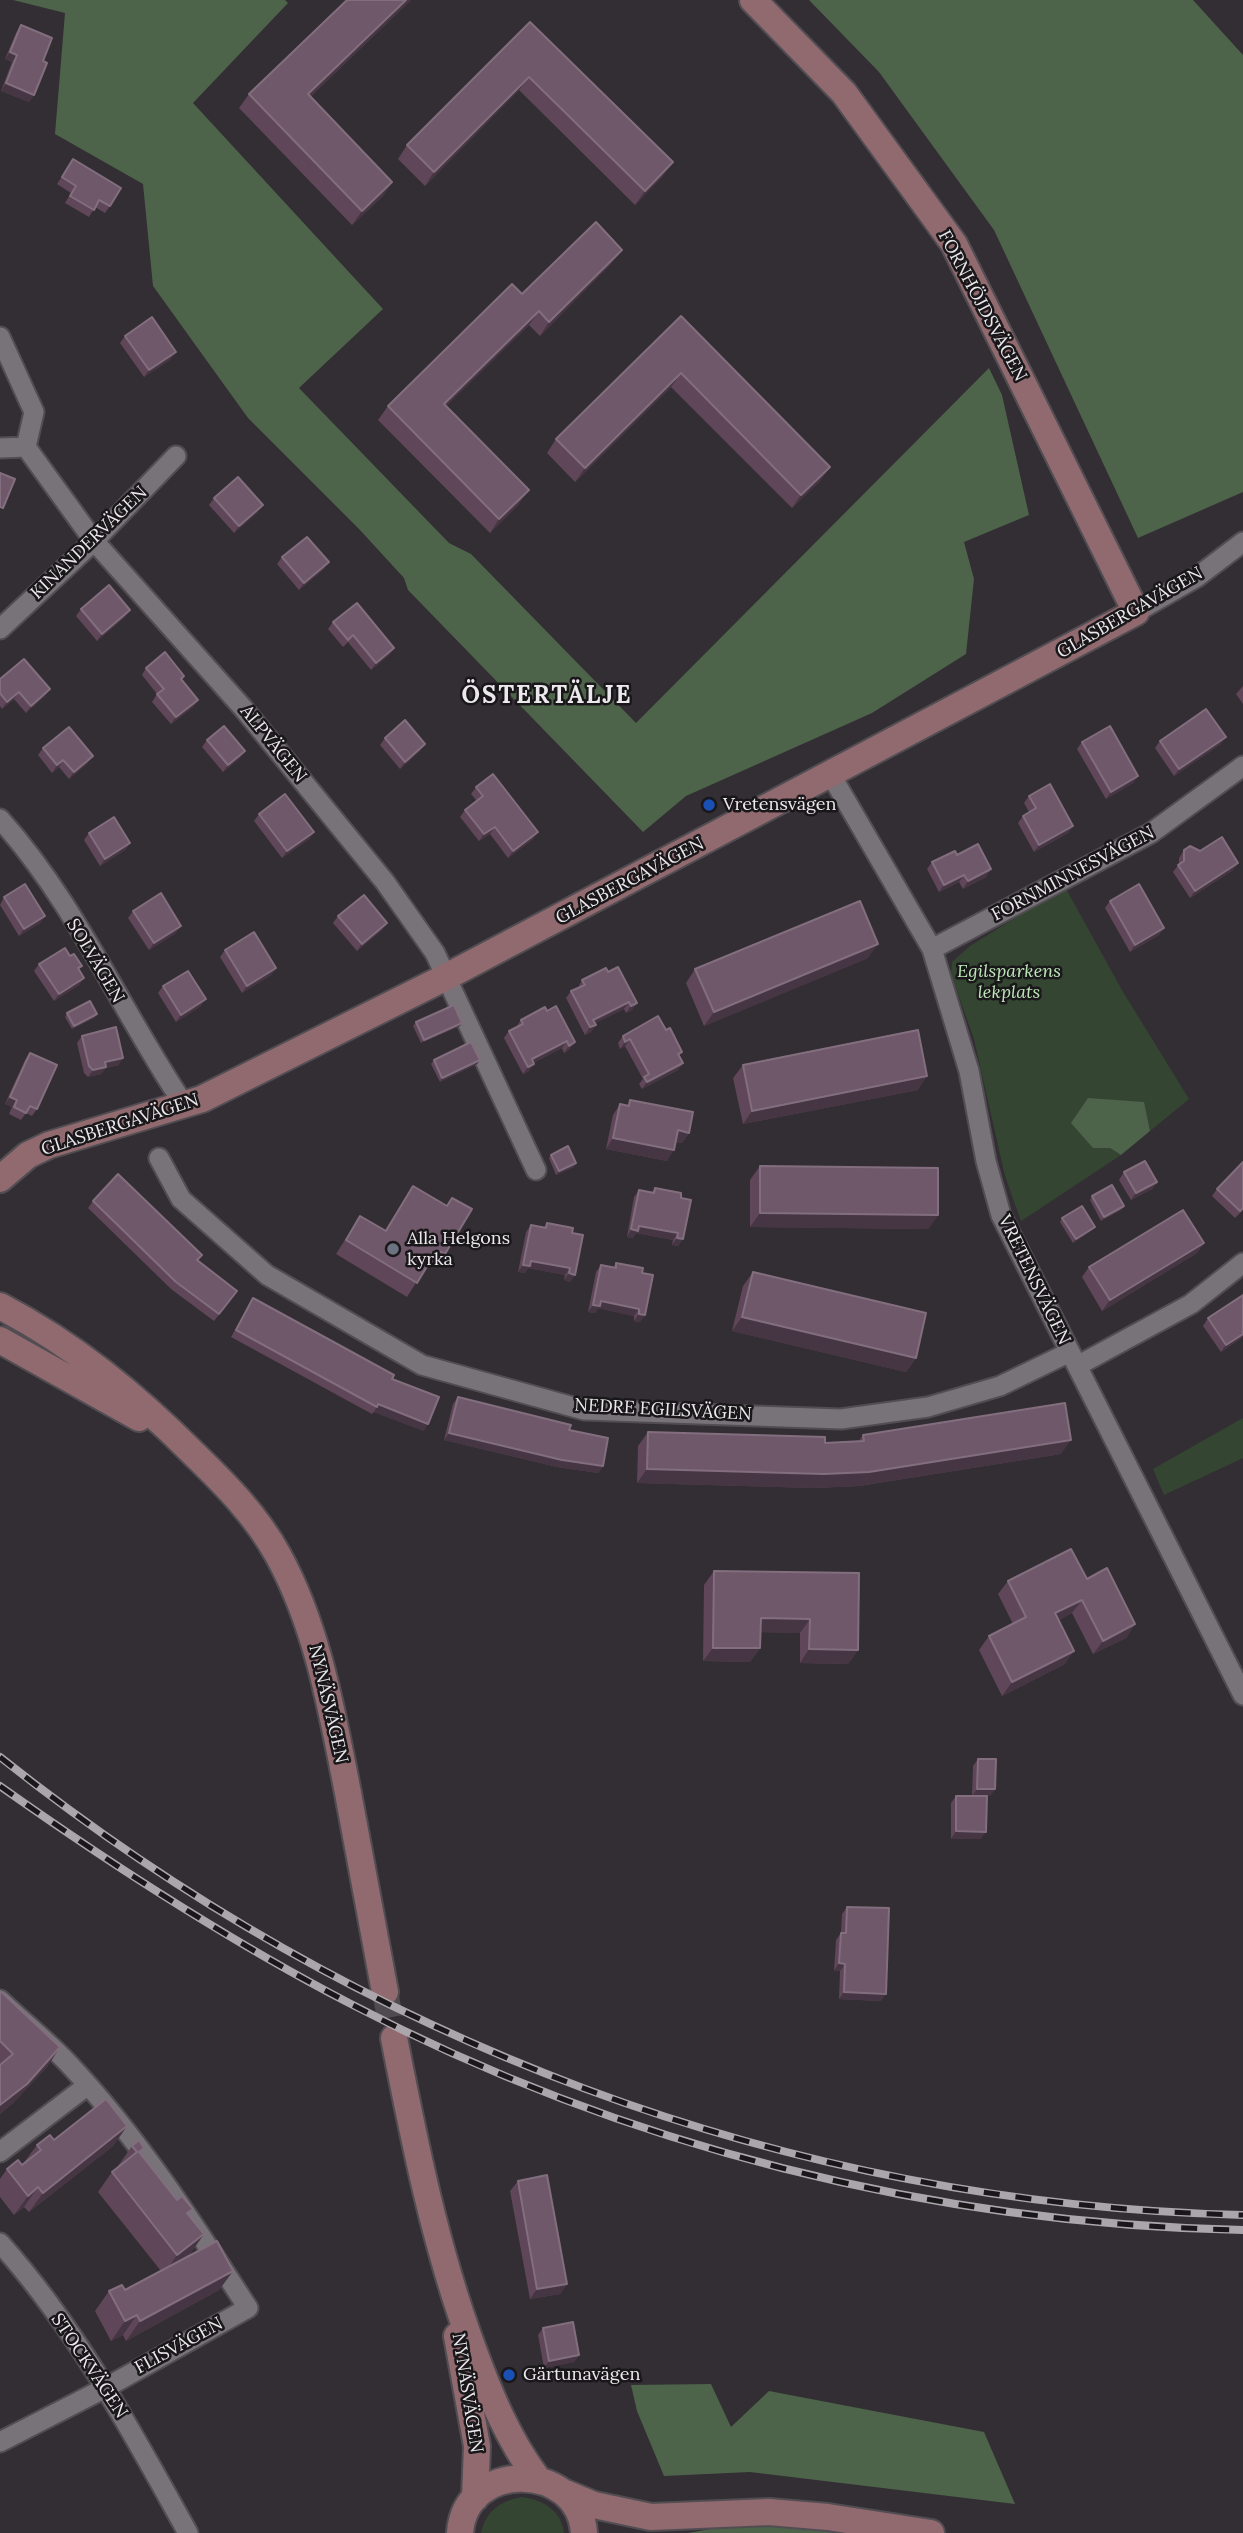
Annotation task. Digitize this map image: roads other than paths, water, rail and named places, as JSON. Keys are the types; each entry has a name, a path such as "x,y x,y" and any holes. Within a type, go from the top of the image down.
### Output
{"street":[{"name":"FORNHÖJDSVÄGEN","path":"753,0 844,93 954,244 1136,612"},
{"path":"0,337 34,412 26,447 0,448"},
{"name":"ALPVÄGEN","path":"26,447 94,541 243,708 385,882 435,953 536,1170"},
{"name":"KINANDERVÄGEN","path":"0,629 94,541 176,456"},
{"name":"GLASBERGAVÄGEN","path":"2,1173 49,1145 185,1106 446,977 1136,612 1197,577 1243,542"},
{"name":"FORNMINNESVÄGEN","path":"932,949 1151,833 1243,766"},
{"name":"VRETENSVÄGEN","path":"831,775 932,949 969,1071 986,1161 1000,1215 1243,1695"},
{"name":"SOLVÄGEN","path":"0,819 20,841 79,932 185,1106"},
{"name":"NEDRE EGILSVÄGEN","path":"159,1158 181,1199 267,1275 422,1365 584,1410 841,1419 928,1407 1074,1359 1191,1304 1243,1263"},
{"name":"NYNÄSVÄGEN","path":"0,1306 69,1345 115,1380 191,1451 254,1517 277,1555 306,1620 318,1656 341,1758 385,1992"},
{"name":"NYNÄSVÄGEN","path":"0,1340 100,1393 191,1451"},
{"path":"0,2000 88,2085 0,2151"},
{"name":"NYNÄSVÄGEN","path":"394,2038 427,2206 451,2289 509,2437 537,2478"},
{"name":"FLISVÄGEN","path":"0,2442 107,2387 248,2308 153,2167 88,2085"},
{"name":"STOCKVÄGEN","path":"0,2243 22,2267 107,2387 188,2533"},
{"name":"NYNÄSVÄGEN","path":"451,2289 462,2370 477,2446 475,2498"},
{"path":"457,2531 475,2498 497,2482 510,2478 537,2478 594,2505 651,2517 769,2512 828,2517 931,2533"},
{"path":"563,2492 580,2514 584,2533"},
{"path":"618,2533 651,2517"}],"tunnel":[{"path":"385,1992 394,2038"}],"railway":[{"path":"0,1757 137,1858 281,1947 430,2024 584,2088 743,2140 906,2179 1073,2204 1243,2215"},
{"path":"0,1786 171,1901 259,1954 349,2003 454,2054 561,2098 671,2137 783,2168 896,2194 1011,2212 1127,2224 1243,2230"}],"place":[{"name":"Vretensvägen","path":"709,805"},
{"name":"Alla Helgons kyrka","path":"393,1249"},
{"name":"Gärtunavägen","path":"509,2375"}],"district":[{"name":"ÖSTERTÄLJE","path":"547,696"}],"park label":[{"name":"Egilsparkens lekplats","path":"1009,982"}]}
